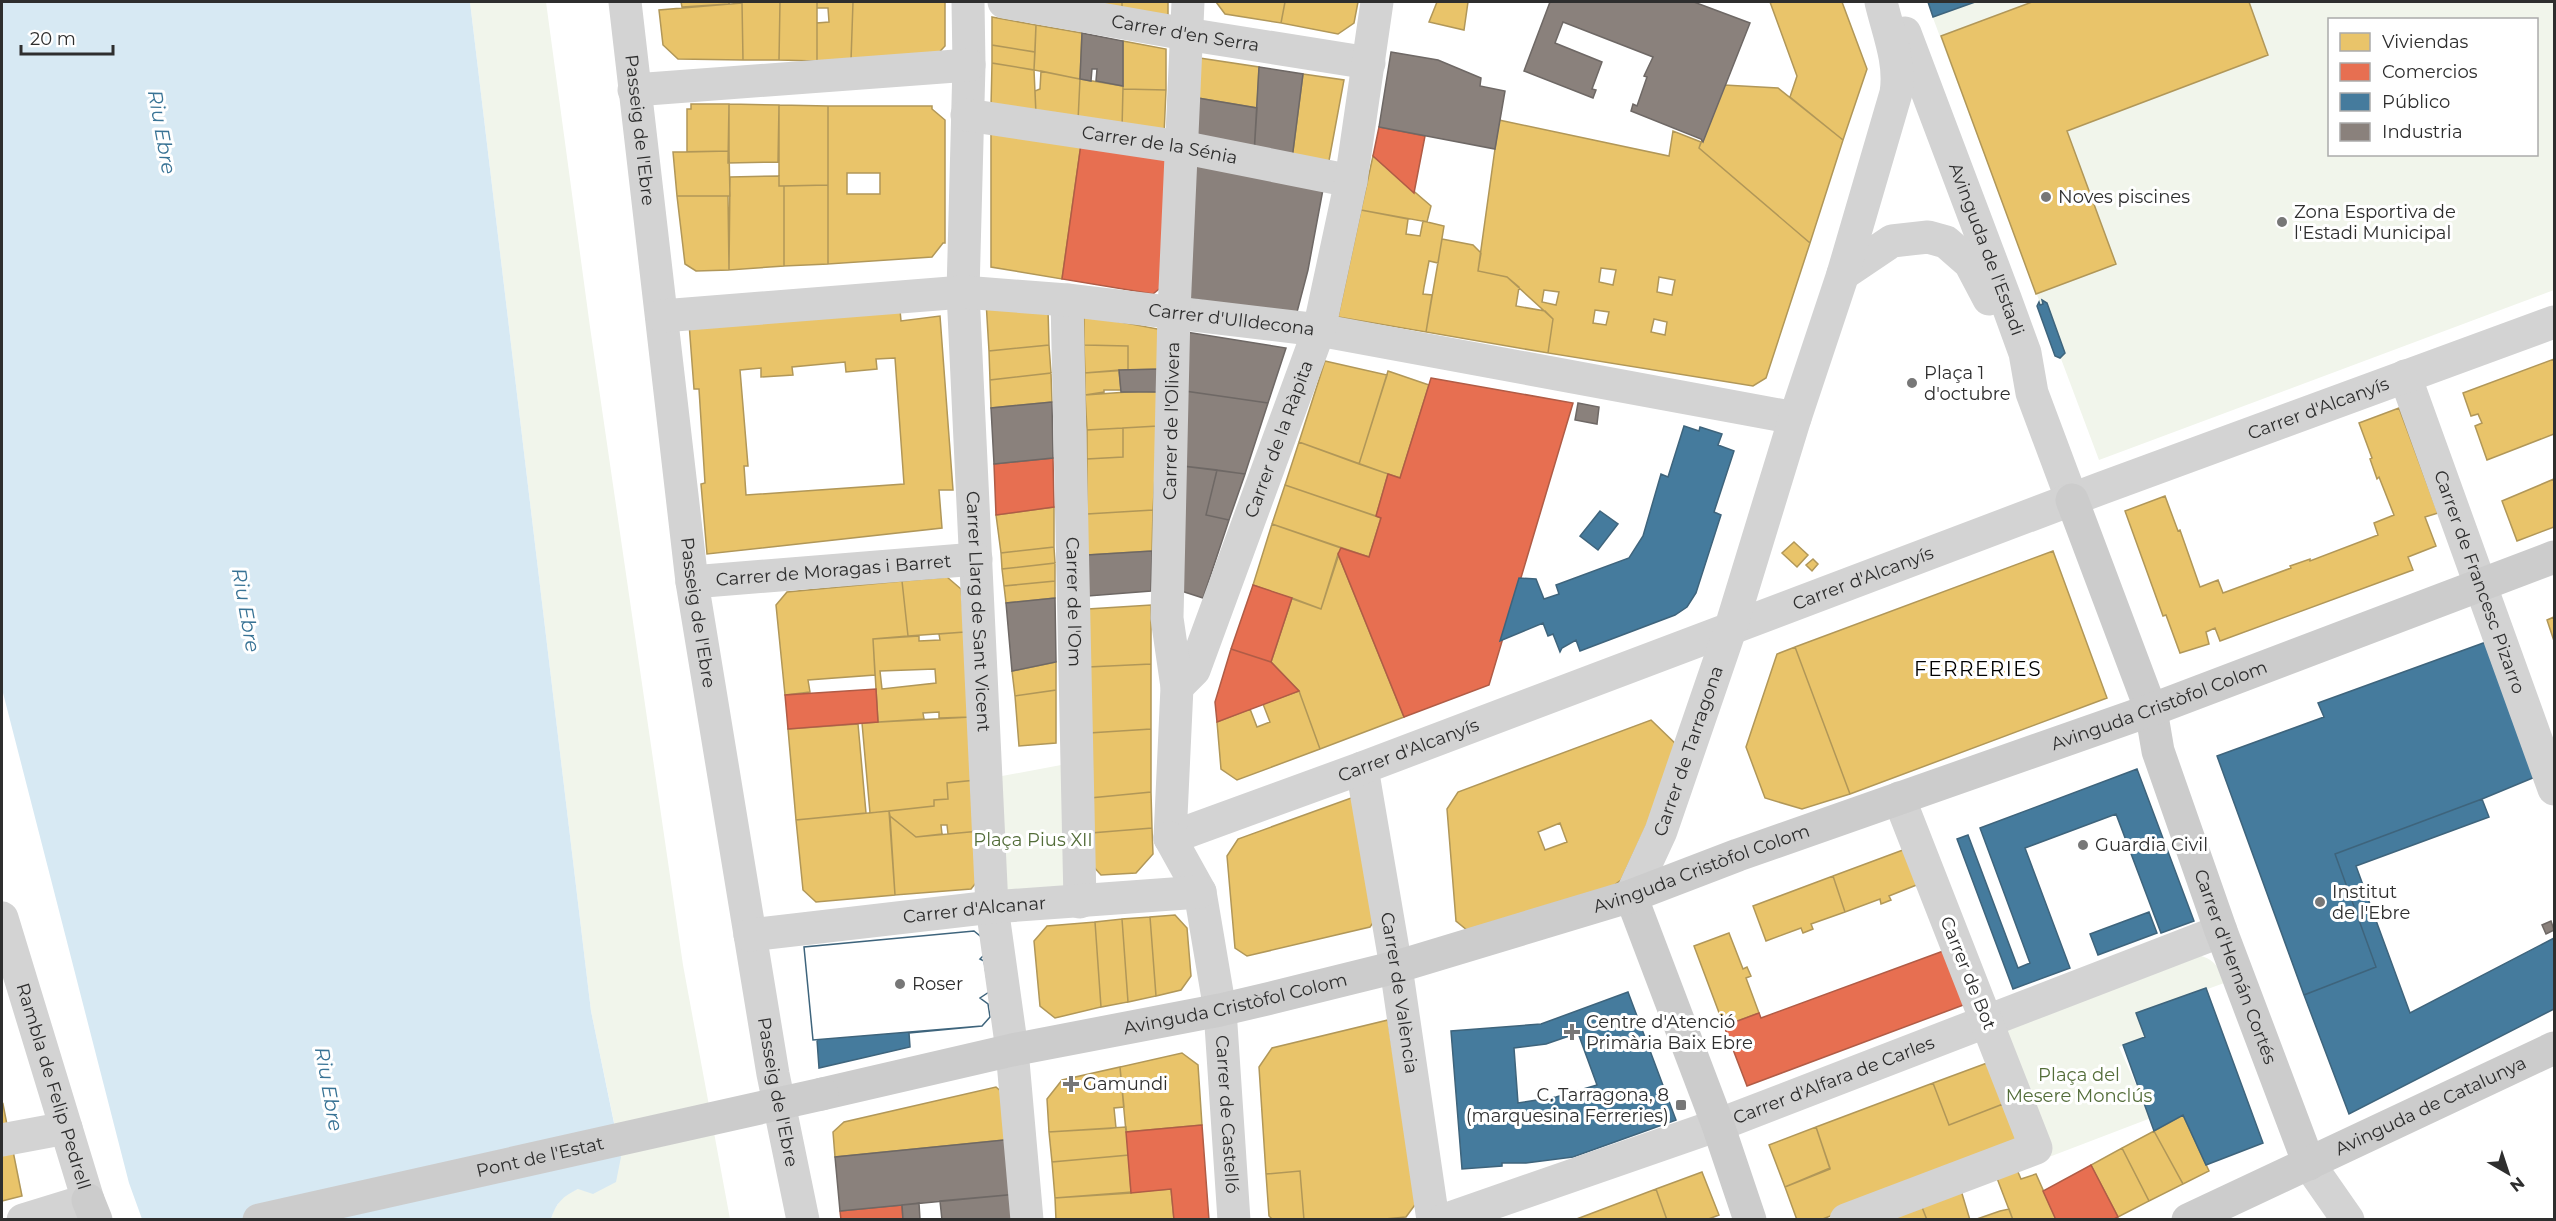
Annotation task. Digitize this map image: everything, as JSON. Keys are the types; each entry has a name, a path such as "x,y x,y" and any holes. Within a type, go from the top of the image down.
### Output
{"street":[{"name":"Passeig de l'Ebre","path":"625,2 692,582 774,1074 803,1220"},
{"name":"Carrer Llarg de Sant Vicent","path":"968,2 969,65 963,292 975,559 992,907 1012,1050 1027,1220"},
{"name":"Carrer d'en Serra","path":"1004,2 1369,63"},
{"name":"Carrer de l'Olivera","path":"1170,838 1177,687 1167,618 1174,311 1188,2"},
{"name":"Carrer de la Ràpita","path":"1177,687 1194,670 1319,330 1351,181 1377,2"},
{"name":"Carrer de Tarragona","path":"1631,896 1661,831 1730,630 1795,418 1843,274 1891,112 1899,77 1881,2"},
{"name":"Avinguda de l'Estadi","path":"1890,2 1906,34 1941,124 2025,353 2032,393 2072,500"},
{"path":"634,90 969,65"},
{"path":"1891,112 1904,108 1914,110 1928,115 1941,124"},
{"name":"Carrer de la Sénia","path":"967,115 1181,147 1351,181"},
{"path":"1843,274 1892,241 1928,237 1946,242 1970,262 1993,307 2012,357 2032,393"},
{"name":"Carrer d'Ulldecona","path":"662,316 963,292 1067,300 1319,330 1795,418"},
{"name":"Carrer de l'Om","path":"1067,300 1080,902"},
{"name":"Carrer d'Alcanyís","path":"1170,838 1730,630 1813,596 2554,322"},
{"name":"Carrer de Francesc Pizarro","path":"2405,376 2479,587 2554,789"},
{"name":"Carrer d'Hernán Cortés","path":"2072,500 2151,710 2158,751 2221,931 2309,1164 2348,1220"},
{"name":"Avinguda Cristòfol Colom","path":"822,1095 1012,1050 1220,1010 1396,968 1631,896 1708,866 2151,710 2554,557"},
{"name":"Carrer de Moragas i Barret","path":"692,582 975,559"},
{"name":"Carrer de València","path":"1362,768 1396,968 1433,1220"},
{"name":"Carrer de Bot","path":"1845,1220 2036,1148 1899,798"},
{"name":"Carrer de Castelló","path":"1170,838 1200,892 1220,1010 1234,1220"},
{"name":"Carrer d'Alcanar","path":"750,935 992,907 1200,892"},
{"path":"1631,896 1718,1125 1750,1220"},
{"name":"Rambla de Felip Pedrell","path":"2,918 92,1210"},
{"name":"Carrer d'Alfara de Carles","path":"1444,1220 1718,1125 2221,931"},
{"name":"Avinguda de Catalunya","path":"2188,1220 2554,1048"},
{"name":"Pont de l'Estat","path":"259,1220 822,1095"},
{"path":"2,1140 66,1128"},
{"path":"23,1220 92,1210"}],"green space":[{"path":"470,2 546,2 590,327 683,965 730,1219 551,1219 564,1195 578,1189 621,1156 591,1011"},
{"name":"Zona Esportiva de l'Estadi Municipal","path":"1927,2 2554,2 2554,290 2099,460"},
{"name":"Plaça Pius XII","path":"1077,762 1080,902 992,907 986,779"},
{"name":"Plaça del Mesere Monclús","path":"2197,955 2212,961 2227,982 2147,1011 2155,1034 2119,1047 2151,1118 2049,1157 2002,1026"}],"water":[{"name":"Riu Ebre","path":"2,2 470,2 591,1011 621,1157 616,1182 593,1194 578,1189 564,1197 551,1219 142,1219 129,1183 2,689"}],"building: Viviendas":[{"path":"681,2 729,2 729,4 682,7"},
{"path":"742,2 780,2 779,60 743,60"},
{"path":"780,2 817,2 817,61 779,60"},
{"path":"817,2 853,2 851,61 817,61 817,23 829,22 828,8 817,8"},
{"path":"853,2 945,2 945,46 930,62 851,61"},
{"path":"1083,2 1122,2 1122,9"},
{"path":"1122,2 1168,2 1168,17 1122,9"},
{"path":"1216,2 1285,2 1281,23 1225,14"},
{"path":"1285,2 1358,2 1354,23 1338,34 1281,23"},
{"path":"1437,2 1468,2 1464,30 1429,22"},
{"path":"1770,2 1842,2 1867,69 1843,140 1790,97 1797,76"},
{"name":"Noves piscines","path":"2032,2 2249,2 2268,55 2067,131 2116,264 2036,294 1941,36"},
{"path":"742,3 743,60 678,59 663,45 659,10"},
{"path":"992,17 1036,25 1035,52 992,45"},
{"path":"1036,25 1082,33 1080,79 1034,70"},
{"path":"1123,41 1166,49 1166,90 1123,89"},
{"path":"992,45 1035,52 1034,70 992,63"},
{"path":"1193,57 1259,67 1257,108 1192,97"},
{"path":"992,63 1034,70 1036,115 991,107"},
{"path":"1041,71 1080,79 1078,121 1036,115 1035,91 1040,89"},
{"path":"1303,74 1344,80 1328,166 1292,159"},
{"path":"1080,79 1123,86 1122,129 1078,121"},
{"path":"1724,85 1778,88 1843,140 1810,243 1699,148"},
{"path":"1123,89 1166,90 1164,135 1122,129"},
{"path":"691,104 729,104 729,151 687,152 687,109 691,109"},
{"path":"729,104 779,105 778,162 728,163"},
{"path":"779,105 828,106 828,185 779,186"},
{"path":"828,106 932,106 932,109 945,120 945,243 932,257 828,264","holes":["847,173 880,173 880,194 847,194"]},
{"path":"1499,120 1669,156 1673,131 1701,142 1699,148 1810,243 1766,378 1753,386 1548,353 1553,319 1507,277 1478,271","holes":["1601,268 1616,270 1613,285 1599,282","1659,277 1675,280 1672,295 1657,292","1544,290 1559,292 1556,305 1542,302","1595,310 1609,312 1606,325 1593,323","1654,319 1667,322 1665,335 1651,332"]},
{"path":"991,128 1081,144 1062,279 991,267"},
{"path":"729,151 730,196 677,196 673,152"},
{"path":"1373,156 1431,206 1427,222 1361,210"},
{"path":"779,176 779,186 784,186 784,266 729,270 730,177"},
{"path":"828,185 828,264 784,266 784,186"},
{"path":"677,196 728,196 729,270 696,271 685,264"},
{"path":"1361,210 1408,219 1406,234 1420,236 1423,221 1444,226 1438,263 1429,261 1424,287 1423,294 1432,295 1426,332 1338,317"},
{"path":"1442,239 1473,245 1481,253 1478,271 1507,277 1519,287 1516,306 1545,311 1553,319 1548,353 1426,332"},
{"path":"986,301 1048,309 1049,345 989,351"},
{"path":"900,310 901,321 940,316 953,490 939,490 942,528 707,554 701,484 705,483 699,389 694,389 689,323","holes":["895,358 904,484 746,495 744,466 748,466 740,370 761,368 761,377 793,375 792,367 845,362 846,372 877,369 876,359"]},
{"path":"1084,315 1163,330 1162,369 1128,370 1128,346 1084,345"},
{"path":"1049,345 1051,373 990,380 989,351"},
{"path":"1084,345 1128,346 1128,370 1085,373"},
{"path":"2554,359 2554,434 2487,460 2475,426 2482,423 2478,414 2471,416 2463,393"},
{"path":"1325,361 1387,375 1359,464 1299,442"},
{"path":"1119,370 1121,390 1104,390 1104,392 1085,395 1085,373"},
{"path":"1388,371 1429,385 1400,478 1359,464"},
{"path":"1051,373 1052,402 991,408 990,380"},
{"path":"1161,392 1158,426 1087,430 1085,395"},
{"path":"2399,408 2438,513 2425,517 2436,546 2408,557 2413,570 2220,641 2215,628 2206,632 2209,644 2180,653 2166,615 2163,616 2125,511 2165,496 2200,587 2218,580 2223,593 2291,568 2290,566 2310,559 2310,561 2378,535 2374,523 2394,515 2379,477 2377,479 2359,423"},
{"path":"1158,426 1153,510 1087,514 1087,459 1123,457 1123,428"},
{"path":"1123,428 1123,457 1087,459 1087,430"},
{"path":"1299,442 1388,474 1376,516 1285,485"},
{"path":"2554,479 2554,527 2517,541 2502,501"},
{"path":"1285,485 1381,518 1369,557 1272,524"},
{"path":"1054,507 1054,547 1001,553 996,515"},
{"path":"1153,510 1152,551 1087,555 1087,514"},
{"path":"1272,524 1341,548 1321,609 1253,585"},
{"path":"1794,542 1808,555 1797,567 1782,553"},
{"path":"1054,547 1055,563 1002,569 1001,553"},
{"path":"2053,551 2107,698 1850,794 1795,647"},
{"path":"1338,554 1404,717 1320,749 1299,691 1271,662 1292,598 1321,609"},
{"path":"1813,559 1818,564 1812,571 1806,565"},
{"path":"1055,563 1055,581 1004,586 1002,569"},
{"path":"947,577 961,589 965,632 908,636 902,581"},
{"path":"902,581 908,636 873,639 875,675 808,680 810,692 785,695 776,605 787,592"},
{"path":"1055,581 1055,598 1006,603 1004,586"},
{"path":"1151,605 1151,664 1088,667 1088,609"},
{"path":"2554,617 2554,641 2547,620"},
{"path":"965,632 971,717 939,718 939,712 923,713 924,719 878,722 873,639 919,636 919,641 940,640 939,634","holes":["935,669 936,683 882,689 880,671"]},
{"path":"1795,647 1850,794 1802,809 1765,798 1746,747 1777,654"},
{"path":"1056,662 1056,690 1015,696 1012,671"},
{"path":"1151,664 1151,729 1089,733 1088,667"},
{"path":"1056,690 1056,743 1019,746 1015,696"},
{"path":"1299,691 1320,749 1237,780 1221,769 1217,722 1250,709 1257,727 1270,722 1263,704"},
{"path":"971,717 976,780 947,783 948,799 934,800 934,806 870,813 862,723"},
{"path":"1651,720 1682,750 1621,880 1609,889 1473,935 1456,921 1447,809 1458,792","holes":["1560,823 1567,842 1545,850 1538,832"]},
{"path":"858,724 866,813 796,820 788,729"},
{"path":"1151,729 1151,792 1090,798 1089,733"},
{"path":"976,780 980,831 948,834 947,825 941,825 942,834 916,837 890,816 889,811 934,806 934,800 948,799 947,783"},
{"path":"1151,792 1152,828 1091,833 1090,798"},
{"path":"1354,797 1379,914 1370,927 1247,956 1235,948 1227,856 1238,839"},
{"path":"889,811 895,895 816,902 803,890 796,820"},
{"path":"890,816 916,837 980,831 983,874 971,889 895,895"},
{"path":"1152,828 1153,854 1136,873 1101,875 1092,865 1091,833"},
{"path":"1911,847 1924,882 1889,896 1891,900 1881,904 1880,899 1845,912 1833,876"},
{"path":"1833,876 1845,912 1811,924 1813,929 1803,933 1801,928 1766,941 1753,906"},
{"path":"1175,915 1187,928 1191,976 1181,990 1156,996 1150,917"},
{"path":"1150,917 1156,996 1128,1002 1122,919"},
{"path":"1122,919 1128,1002 1101,1007 1095,922"},
{"path":"1095,922 1101,1007 1055,1018 1040,1006 1034,941 1047,926"},
{"path":"1729,933 1743,969 1747,967 1751,976 1746,978 1759,1013 1724,1026 1694,946"},
{"path":"1388,1020 1417,1202 1406,1217 1374,1220 1304,1220 1300,1171 1266,1174 1259,1067 1272,1048"},
{"path":"1182,1053 1198,1065 1202,1125 1126,1132 1120,1067"},
{"path":"1987,1063 2003,1104 1949,1125 1933,1083"},
{"path":"1120,1067 1124,1107 1114,1108 1116,1128 1049,1132 1047,1099 1062,1080"},
{"path":"1933,1083 1949,1125 2003,1104 2019,1145 1820,1220 1797,1220 1785,1187 1830,1168 1816,1127"},
{"path":"996,1087 1011,1100 1014,1139 835,1157 833,1132 844,1122"},
{"path":"2,1105 9,1135 2,1136"},
{"path":"2183,1115 2209,1171 2183,1184 2154,1131"},
{"path":"1126,1127 1129,1155 1052,1162 1049,1132"},
{"path":"1816,1127 1830,1169 1785,1187 1769,1145"},
{"path":"2154,1131 2183,1184 2149,1201 2122,1148"},
{"path":"12,1146 22,1196 2,1201 2,1147"},
{"path":"2122,1148 2149,1201 2118,1217 2091,1165"},
{"path":"1129,1155 1131,1193 1055,1198 1052,1162"},
{"path":"1300,1171 1304,1220 1273,1220 1269,1216 1266,1174"},
{"path":"1702,1172 1719,1215 1706,1220 1667,1220 1656,1189"},
{"path":"2018,1172 2021,1179 2036,1174 2056,1219 2013,1220 1995,1173"},
{"path":"1960,1187 1970,1220 1927,1220 1920,1202"},
{"path":"1171,1189 1174,1220 1056,1220 1055,1198"},
{"path":"1656,1189 1667,1220 1574,1220"},
{"path":"1920,1202 1927,1220 1876,1220"},
{"path":"2009,1209 2013,1220 1974,1220 2000,1211"}],"building: Comercios":[{"path":"1379,127 1425,136 1414,193 1373,156"},
{"path":"1081,144 1166,158 1164,285 1153,294 1062,279"},
{"path":"1431,378 1573,403 1489,685 1404,717 1338,554 1341,548 1369,557 1381,518 1376,516 1388,474 1400,478"},
{"path":"1053,458 1054,507 996,515 994,464"},
{"path":"1253,585 1292,598 1271,662 1231,649"},
{"path":"1231,649 1271,662 1299,691 1217,722 1215,702"},
{"path":"876,689 878,722 788,729 785,695"},
{"path":"1946,950 1966,1004 1747,1086 1724,1026 1759,1013 1761,1018"},
{"path":"1202,1125 1209,1220 1174,1220 1171,1189 1131,1193 1126,1132"},
{"path":"2091,1165 2118,1217 2112,1220 2056,1220 2043,1191"},
{"path":"902,1205 903,1220 841,1220 840,1211"}],"building: Público":[{"path":"1928,2 1975,2 1933,17"},
{"path":"2042,300 2047,303 2065,353 2060,358 2055,356 2037,306 2039,302 2040,305 2043,304"},
{"path":"1684,426 1699,431 1700,427 1722,434 1718,445 1734,451 1714,512 1721,515 1696,593 1687,607 1675,615 1580,651 1576,640 1562,648 1560,652 1553,634 1548,636 1543,623 1500,641 1519,578 1536,579 1544,599 1559,594 1556,585 1629,558 1643,536 1661,474 1668,477"},
{"path":"1600,511 1618,524 1598,550 1580,536"},
{"name":"Institut de l'Ebre","path":"2486,642 2535,777 2335,854 2376,967 2304,995 2217,756 2324,717 2318,703"},
{"path":"2137,769 2194,921 2161,933 2116,814 2025,848 2070,968 2013,989 1957,839 1968,835 2018,968 2030,963 1980,828"},
{"path":"2482,799 2489,817 2356,866 2410,1013 2554,938 2554,1009 2349,1114 2304,995 2376,967 2335,854"},
{"path":"2149,912 2157,933 2098,955 2090,934"},
{"name":"Roser","path":"974,931 985,940 986,953 980,959 984,961 989,992 980,998 988,1004 990,1017 982,1026 909,1033 910,1047 819,1068 817,1040 813,1040 804,947"},
{"name":"Roser","path":"974,931 985,940 986,953 980,959 984,961 989,992 980,998 988,1004 990,1017 982,1026 813,1040 804,947"},
{"path":"2206,988 2263,1143 2206,1165 2183,1115 2154,1131 2123,1045 2145,1037 2136,1013"},
{"path":"1628,992 1676,1120 1573,1157 1462,1169 1451,1031 1541,1024","holes":["1578,1033 1597,1085 1556,1097 1518,1103 1514,1048 1546,1044"]}],"building: Industria":[{"path":"1550,2 1694,2 1750,23 1703,142 1701,139 1631,111 1633,104 1637,106 1647,77 1644,76 1653,57 1563,22 1555,43 1602,62 1592,89 1596,90 1593,98 1524,71"},
{"path":"1082,33 1123,41 1123,86 1096,81 1097,69 1092,69 1091,81 1080,79"},
{"path":"1391,52 1438,60 1481,78 1480,86 1505,91 1495,149 1379,127"},
{"path":"1259,67 1303,74 1292,159 1254,154"},
{"path":"1192,97 1257,108 1254,154 1190,143"},
{"path":"1190,162 1324,184 1308,270 1296,316 1187,298"},
{"path":"1186,332 1286,348 1268,403 1185,391"},
{"path":"1162,369 1161,392 1121,392 1119,370"},
{"path":"1185,391 1268,403 1245,474 1183,466"},
{"path":"1052,402 1053,458 994,464 991,408"},
{"path":"1578,403 1599,407 1597,424 1575,420"},
{"path":"1183,466 1217,470 1206,515 1229,520 1203,598 1178,590"},
{"path":"1217,470 1245,474 1229,520 1206,515"},
{"path":"1152,551 1151,591 1088,596 1087,555"},
{"path":"1055,598 1056,662 1012,671 1006,603"},
{"path":"2551,921 2554,930 2546,934 2542,925"},
{"path":"1014,1139 1019,1194 840,1211 835,1157"},
{"path":"1019,1194 1021,1220 942,1220 940,1201"},
{"path":"919,1203 920,1220 903,1220 902,1205"}],"place":[{"name":"Noves piscines","path":"2046,197"},
{"name":"Zona Esportiva de l'Estadi Municipal","path":"2282,222"},
{"name":"Plaça 1 d'octubre","path":"1912,383"},
{"name":"Guardia Civil","path":"2083,845"},
{"name":"Institut de l'Ebre","path":"2320,902"},
{"name":"Roser","path":"900,984"},
{"name":"Centre d'Atenció Primària Baix Ebre","path":"1572,1032"},
{"name":"Gamundi","path":"1071,1084"},
{"name":"C. Tarragona, 8 (marquesina Ferreries)","path":"1681,1105"}],"district":[{"name":"FERRERIES","path":"1978,669"}]}
